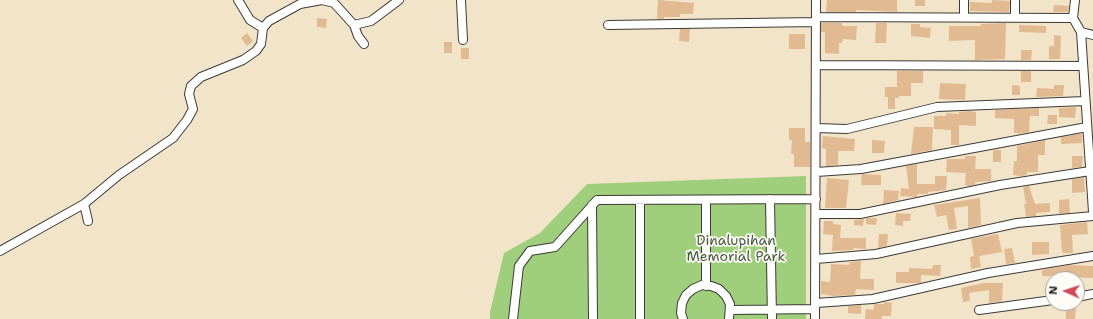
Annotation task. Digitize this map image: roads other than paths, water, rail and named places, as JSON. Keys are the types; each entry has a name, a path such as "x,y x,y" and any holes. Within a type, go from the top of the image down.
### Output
{"street":[{"path":"238,0 250,20 263,28"},
{"path":"0,251 84,204 119,175 173,138 193,110 189,94 191,86 201,77 243,60 256,51 261,44 263,28 269,21 300,4 322,0 334,3 354,25 358,36 364,44"},
{"path":"354,25 371,21 399,0"},
{"path":"461,0 463,40"},
{"path":"816,0 816,319"},
{"path":"964,0 964,17"},
{"path":"1015,18 1016,0"},
{"path":"1075,0 1073,18 1081,32 1083,66 1089,88 1086,101 1093,212"},
{"path":"608,25 964,17 1073,18"},
{"path":"1081,32 1093,35"},
{"path":"816,64 1083,66"},
{"path":"816,128 848,129 937,107 1086,101"},
{"path":"816,172 861,169 1087,127"},
{"path":"816,214 860,214 1000,185 1090,171"},
{"path":"770,199 772,319"},
{"path":"513,319 519,266 530,251 555,247 596,200 816,199"},
{"path":"640,200 640,319"},
{"path":"706,200 706,286"},
{"path":"84,204 88,221"},
{"path":"592,205 593,319"},
{"path":"816,259 876,254 1017,223 1093,216"},
{"path":"730,310 816,306 873,299 988,273 1093,256"},
{"path":"683,319 681,313 682,303 686,295 693,289 706,286 719,289 726,296 730,310 729,319"},
{"path":"979,310 1045,301"}],"park label":[{"name":"Dinalupihan Memorial Park","path":"736,250"}]}
